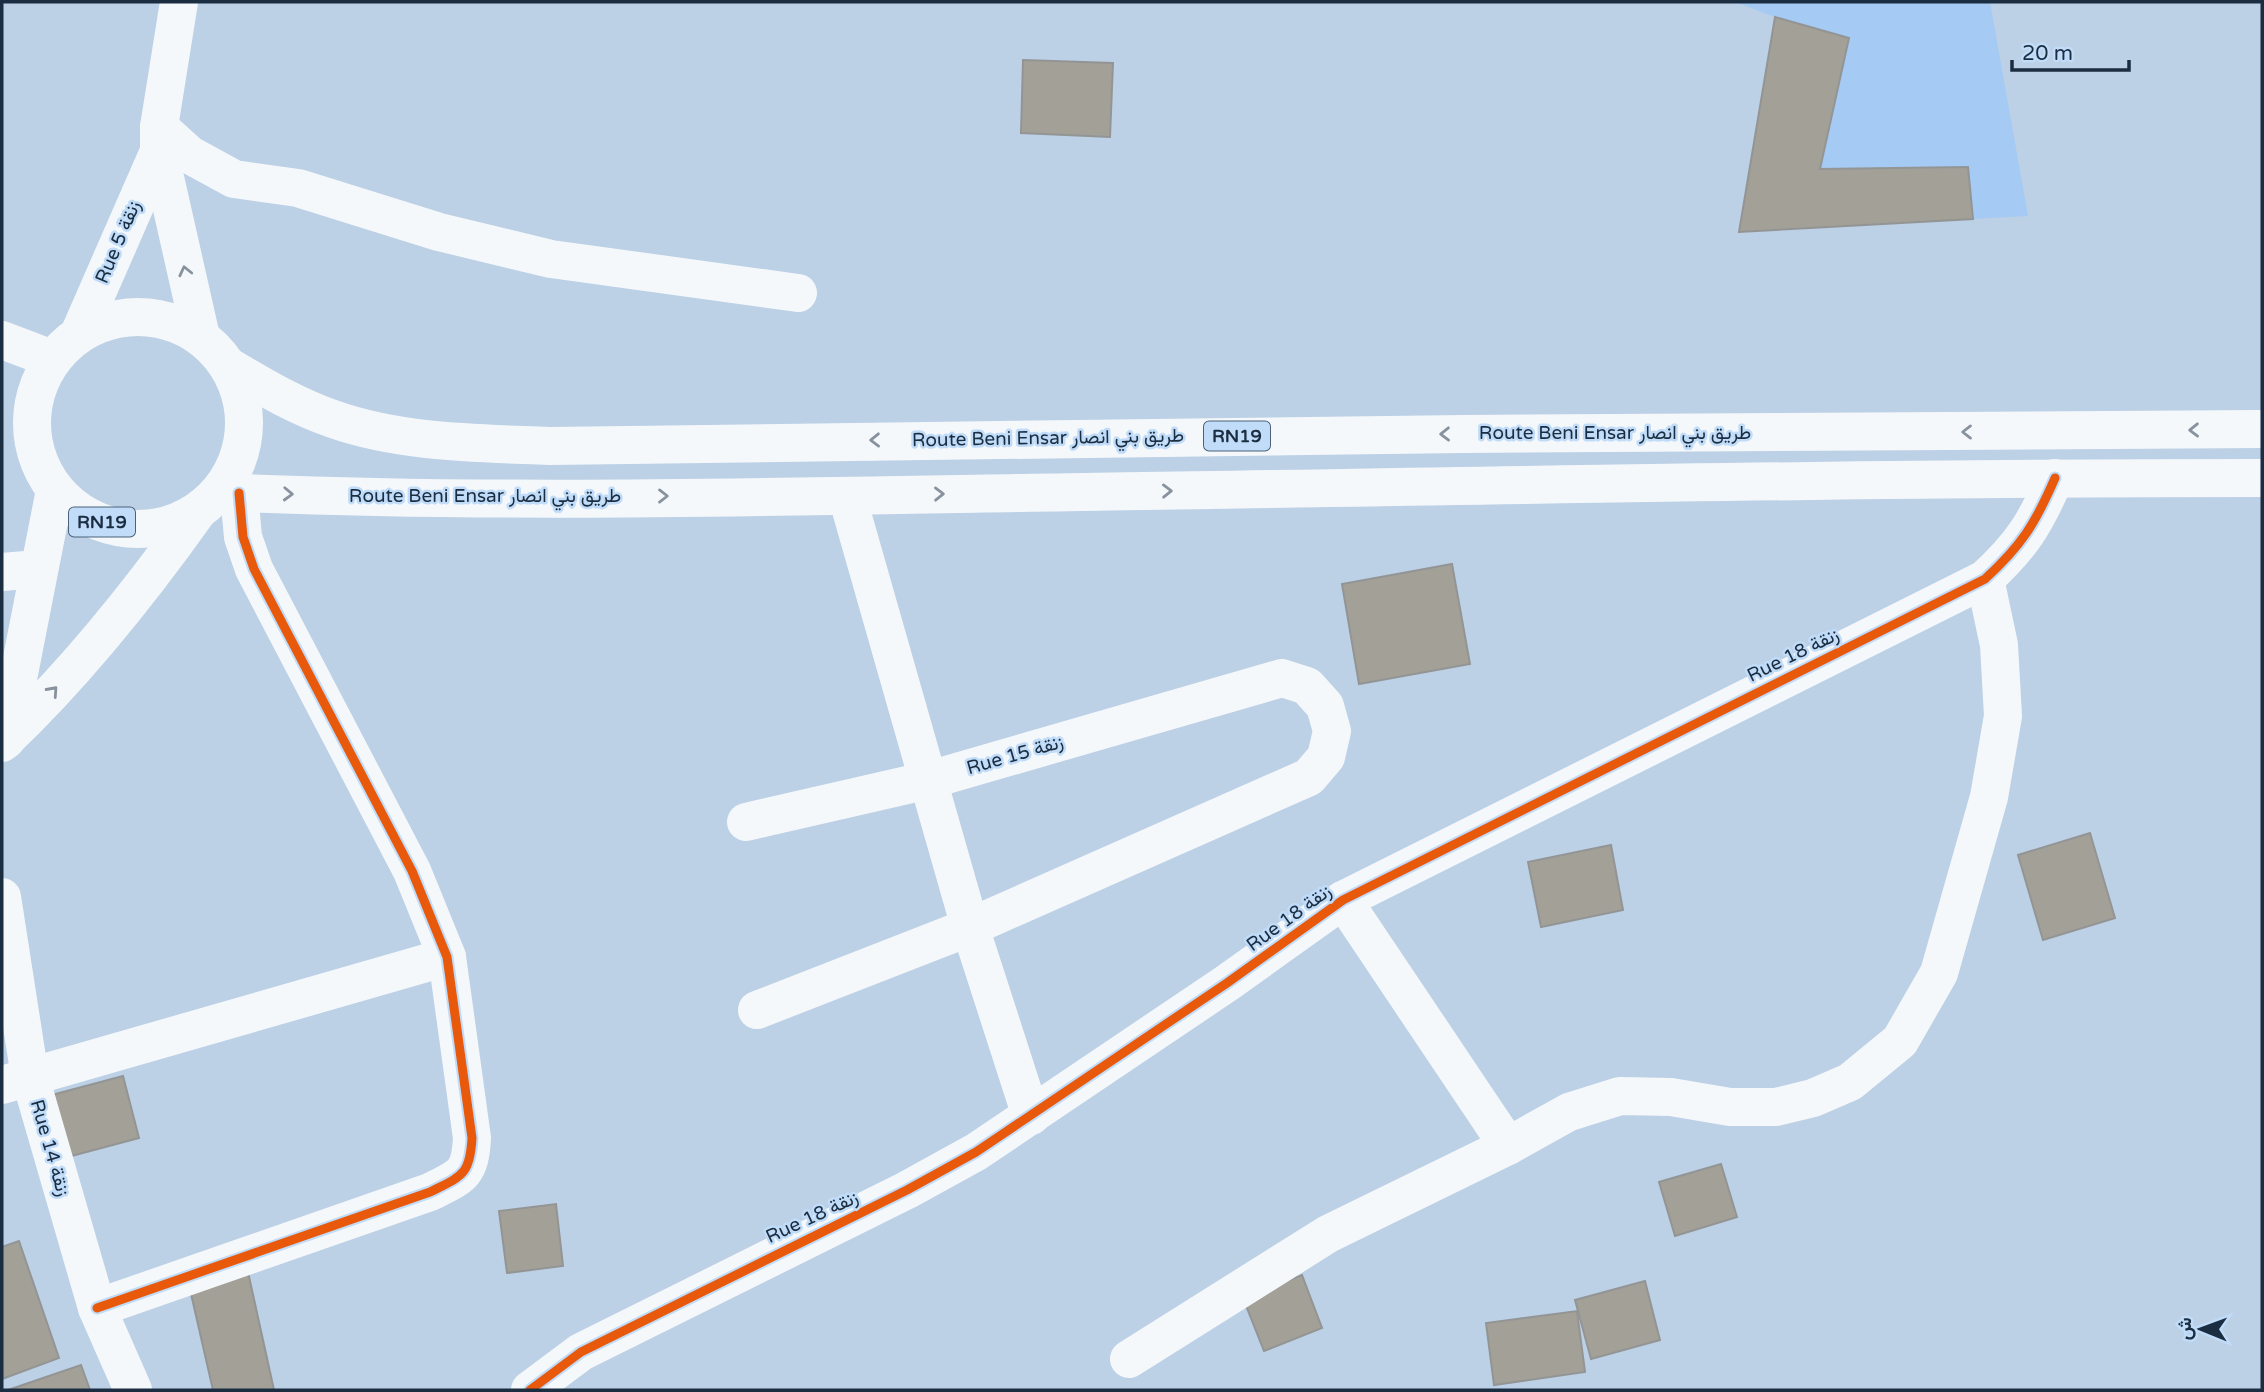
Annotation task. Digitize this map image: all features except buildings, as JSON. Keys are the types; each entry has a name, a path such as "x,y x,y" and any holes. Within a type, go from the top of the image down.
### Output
{"main road":[{"name":"Rue 5 زنقة","path":"66,347 159,139 179,2"},
{"name":"Rue 5 زنقة","path":"159,139 201,337"},
{"path":"159,139 234,179 298,188 439,232 551,259 798,293"},
{"name":"RN19","path":"119,317 162,319 201,337 228,366 243,408 241,452 219,498 162,527 122,529 85,516 55,490 17,417 66,347 119,317"},
{"path":"2,340 66,347"},
{"name":"Route Beni Ensar طريق بني انصار","path":"228,366 287,400 334,419 403,436 549,446 1422,434 2262,429"},
{"name":"Route Beni Ensar طريق بني انصار","path":"219,498 847,496 2055,478 2262,478"},
{"name":"Rue 18 زنقة","path":"530,1390 581,1352 755,1262 907,1190 976,1152 1292,939 1343,900 1985,579 2017,550 2036,522 2055,478"},
{"path":"4,742 20,570 55,490"},
{"path":"847,496 970,927 1031,1116"},
{"path":"4,742 98,642 219,498 243,537 254,569 412,871 447,957 472,1138 470,1165 458,1178 430,1192 97,1308"},
{"path":"1129,1359 1328,1234 1508,1146 1570,1112 1619,1096 1671,1097 1730,1107 1776,1107 1813,1098 1850,1082 1900,1041 1940,973 1989,797 2003,716 2000,645 1985,579"},
{"name":"Rue 15 زنقة","path":"746,822 929,780 1282,678 1307,686 1325,706 1332,731 1326,757 1309,777 970,927"},
{"name":"Rue 14 زنقة","path":"2,897 16,1081 97,1308 133,1390"},
{"path":"1343,900 1508,1146"},
{"path":"757,1010 970,927"},
{"path":"16,1081 447,957"}],"shaded area":[{"path":"1735,2 1990,2 2028,216 1739,232 1775,17"}],"cycle path":[{"path":"530,1390 581,1352 907,1190 976,1152 1227,983 1343,900 1985,579 2026,533 2055,478"},
{"path":"97,1308 430,1192 462,1173 471,1150 472,1138 447,957 412,871 254,569 243,537 239,493"}]}
